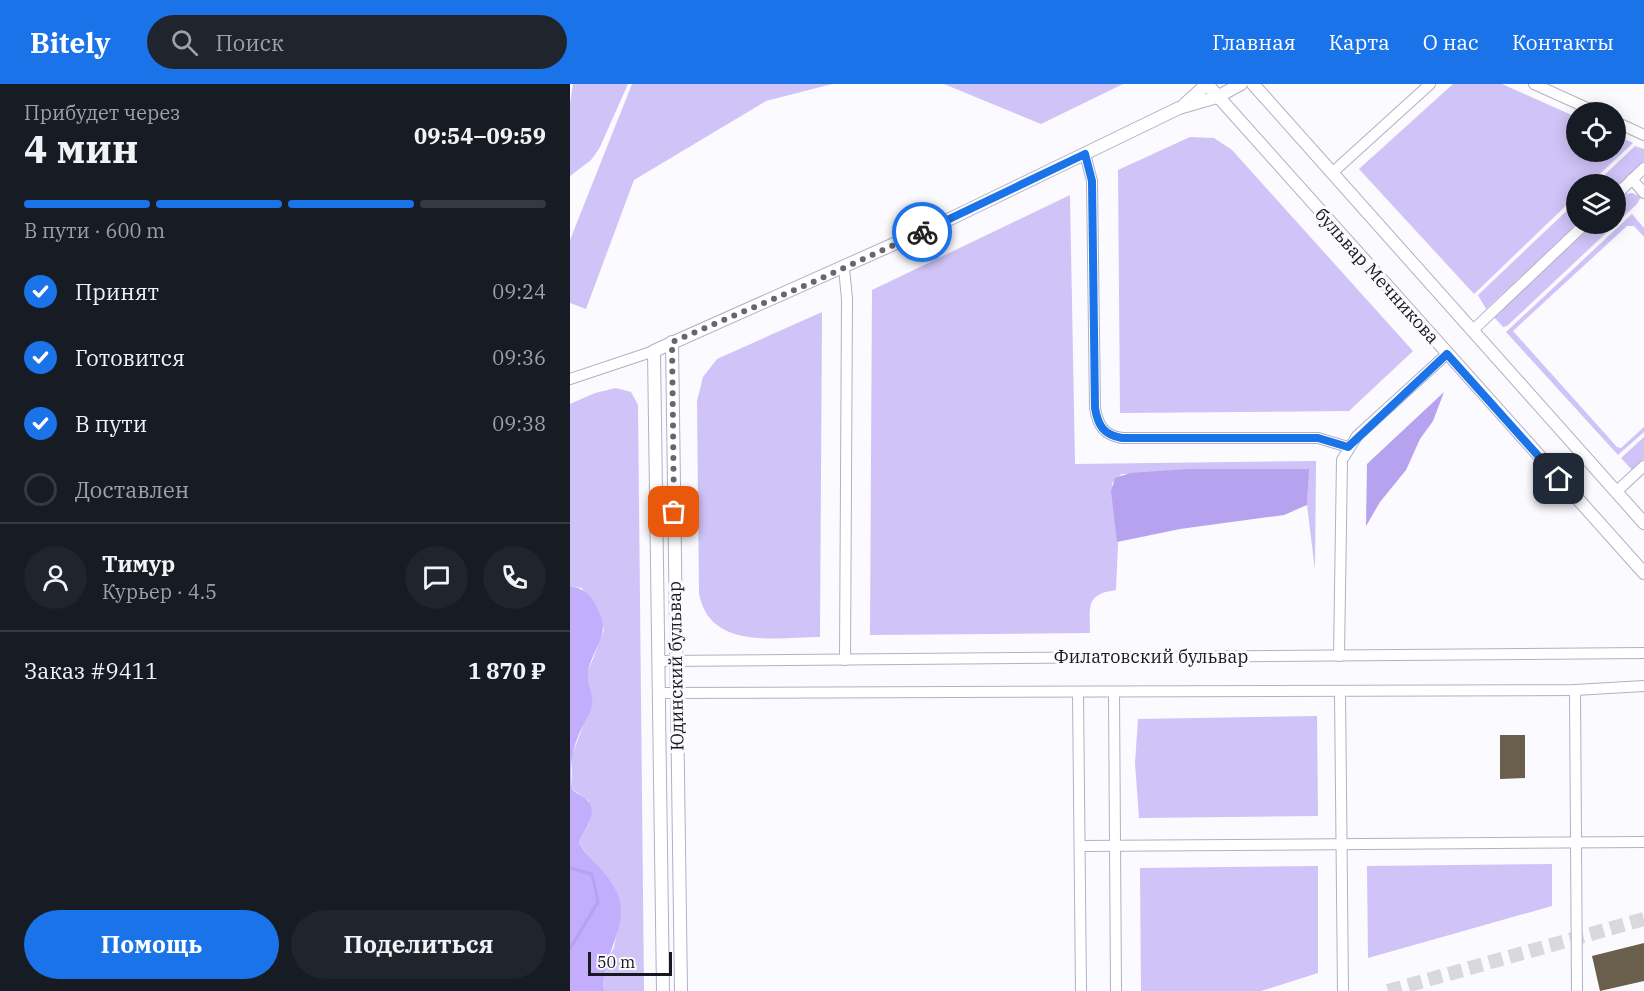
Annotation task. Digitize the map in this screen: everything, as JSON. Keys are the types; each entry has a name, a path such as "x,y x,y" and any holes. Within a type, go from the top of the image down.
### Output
{"street":[{"name":"бульвар Мечникова","path":"1207,84 1644,573"},
{"path":"1179,108 1207,84"},
{"path":"570,379 654,351 844,268 1179,108 1217,97 1241,84"},
{"name":"бульвар Мечникова","path":"1253,84 1644,523"},
{"path":"1332,173 1430,84"},
{"path":"1534,84 1574,102"},
{"path":"1626,127 1644,135"},
{"path":"1085,154 1092,181 1095,408 1102,430 1108,435 1122,438 1318,438 1348,447"},
{"path":"1626,185 1644,168"},
{"path":"1632,179 1644,193"},
{"path":"1472,331 1574,234"},
{"path":"844,268 847,298 845,660"},
{"name":"Юдинский бульвар","path":"672,342 681,991"},
{"name":"Юдинский бульвар","path":"654,351 663,991"},
{"path":"1339,656 1341,466 1348,447 1447,354"},
{"path":"1616,492 1644,466"},
{"name":"Филатовский бульвар","path":"659,661 1644,653"},
{"name":"Филатовский бульвар","path":"659,693 1575,690 1644,686"},
{"path":"1575,690 1577,991"},
{"path":"1341,691 1343,991"},
{"path":"1078,693 1081,991"},
{"path":"1114,693 1116,991"},
{"path":"1080,846 1644,842"}],"shaded area":[{"path":"573,84 628,84 599,149 591,160 570,176 570,103"},
{"path":"632,84 832,84 766,101 634,180 586,309 570,303 570,240"},
{"path":"944,84 1123,84 1041,124"},
{"path":"1453,84 1502,84 1566,113 1566,162 1613,162 1600,174 1566,174 1566,206 1474,294 1359,169"},
{"path":"1190,137 1214,138 1232,150 1413,351 1349,411 1120,413 1118,170"},
{"path":"1626,140 1633,143 1626,150"},
{"path":"1635,146 1644,149 1644,161 1626,178 1626,174 1606,174 1618,162 1626,162 1626,155"},
{"path":"1632,193 1641,197 1626,214 1626,194"},
{"path":"1070,195 1075,464 1316,461 1315,570 1307,505 1308,469 1122,474 1112,483 1118,544 1116,590 1099,595 1091,603 1090,633 870,635 872,290"},
{"path":"1566,211 1566,234 1486,309 1478,295"},
{"path":"1632,214 1644,228 1644,237 1634,226 1626,227 1626,220"},
{"path":"1582,234 1605,234 1507,326 1503,327 1494,317"},
{"path":"1611,234 1618,234 1513,331 1617,447 1621,448 1644,427 1644,432 1618,455 1506,332"},
{"path":"822,312 820,637 747,637 730,632 716,624 705,612 699,593 697,401 703,377 717,359"},
{"path":"616,388 631,392 638,405 644,991 604,991 603,968 614,947 621,914 618,897 579,843 589,823 589,801 572,789 572,755 583,726 587,674 604,630 582,588 570,586 570,404 595,393"},
{"path":"1444,392 1433,421 1420,439 1406,470 1380,502 1366,526 1367,464"},
{"path":"1644,437 1644,459 1632,470 1621,458"},
{"path":"1189,469 1309,469 1307,505 1284,515 1180,529 1117,542 1111,491 1115,478 1130,473"},
{"path":"570,586 582,590 590,597 603,624 601,640 588,673 592,697 591,708 575,745 571,774 572,789 588,801 592,811 579,843 610,881 620,900 619,926 604,978 604,991 570,991"},
{"path":"1317,716 1318,816 1139,818 1135,763 1138,719"},
{"path":"1552,864 1552,906 1368,958 1367,866"},
{"path":"1318,866 1318,973 1261,991 1141,991 1140,868"}],"building":[{"path":"1500,735 1525,735 1525,778 1500,779"},
{"path":"1644,943 1644,981 1600,991 1592,956"}],"waterway":[{"path":"570,868 592,874 598,902 570,949"}],"tunnel":[{"path":"1388,991 1644,919"}],"way so far":[{"path":"674,512 672,342 811,283 922,232"}],"route":[{"path":"922,232 1085,154 1092,181 1095,408 1096,418 1102,430 1108,435 1122,438 1318,438 1348,447 1351,441 1447,354 1559,479"}]}
